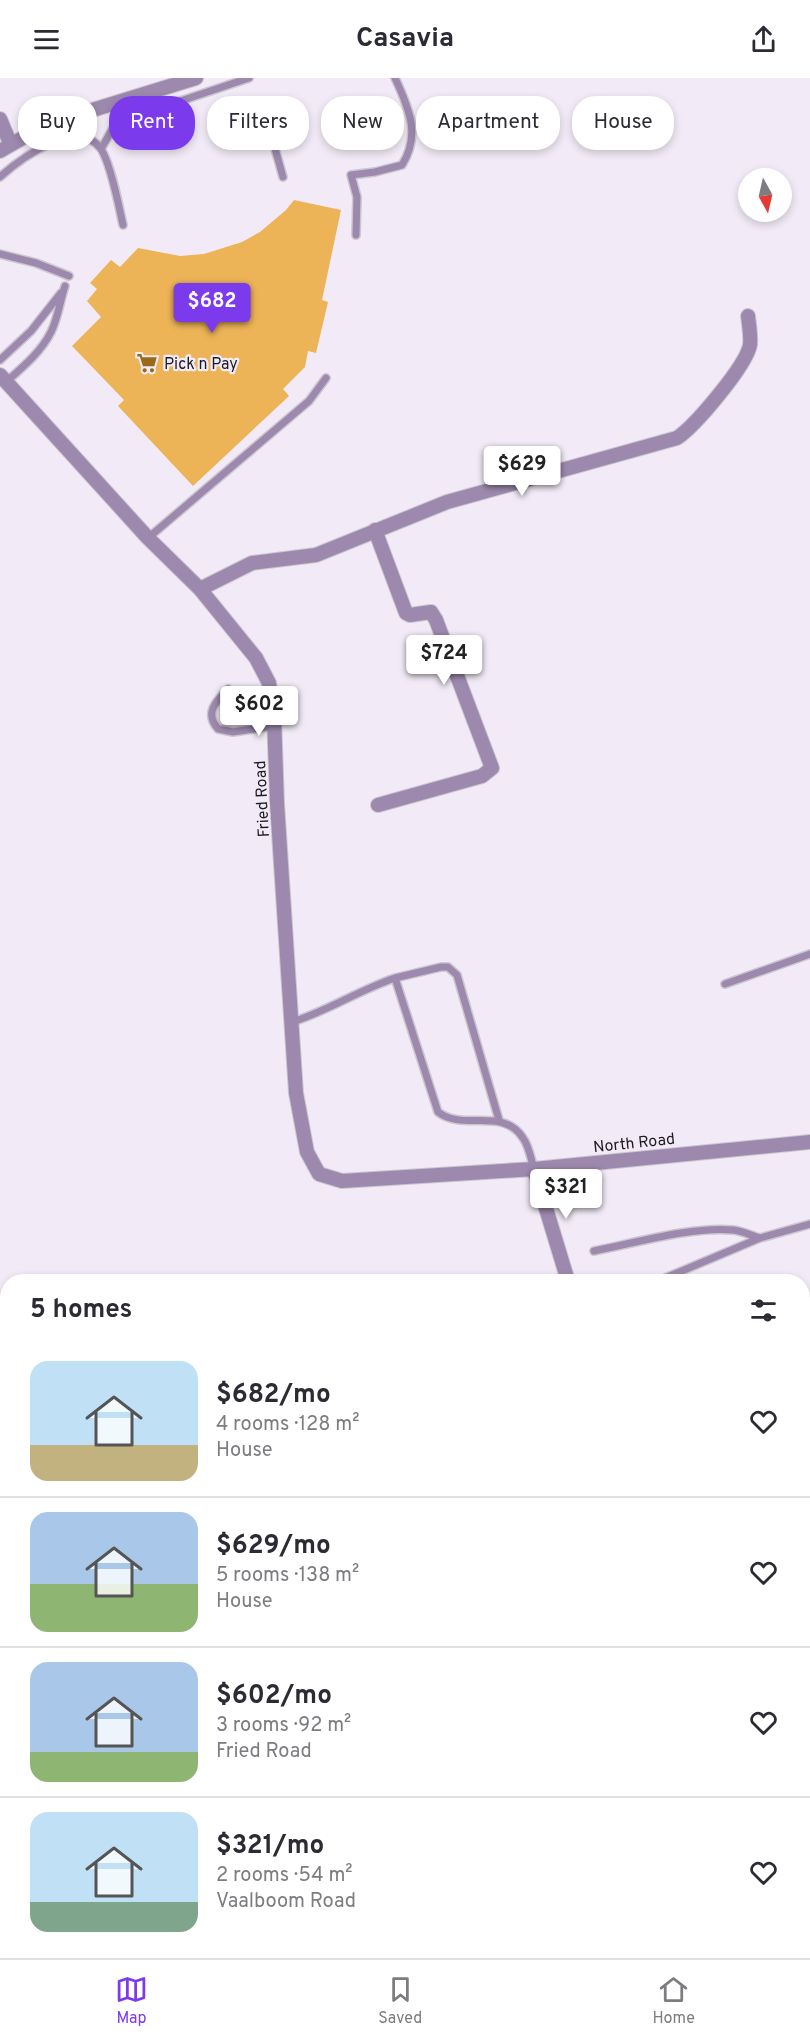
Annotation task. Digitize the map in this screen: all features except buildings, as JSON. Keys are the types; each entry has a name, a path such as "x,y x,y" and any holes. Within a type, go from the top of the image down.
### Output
{"street":[{"path":"0,119 5,147 33,130 74,115 196,78"},
{"path":"200,589 252,564 316,555 447,502 677,438 691,429 742,364 750,345 748,316"},
{"name":"Fried Road","path":"3,378 148,538 200,589 260,664 272,696 296,1093 303,1136 310,1161 319,1174"},
{"path":"375,531 406,613 410,615 431,612 436,620 492,768 482,776 378,806"},
{"name":"North Road","path":"319,1174 342,1181 534,1169 810,1142"},
{"path":"534,1169 566,1274"}],"lane":[{"path":"101,149 113,128 133,117 249,78"},
{"path":"356,235 357,197 351,175 402,165 410,153 413,139 407,107 395,78"},
{"path":"0,177 13,165 52,142 78,137 90,140 101,149 115,188 123,225"},
{"path":"275,150 283,177"},
{"path":"0,254 36,263 69,276"},
{"path":"0,360 31,331 66,286 56,320 45,342 31,359 3,378"},
{"path":"148,538 309,401 326,378"},
{"path":"228,689 215,702 212,709 211,717 218,729 233,732 274,726"},
{"path":"725,984 810,954"},
{"path":"292,1022 318,1014 365,988 395,978 448,967 457,975 499,1120"},
{"path":"395,978 438,1112 450,1120 499,1120 524,1138 534,1169"},
{"path":"675,1274 760,1238 810,1224"},
{"path":"594,1251 668,1236 725,1230 735,1230 760,1238"}],"place":[{"name":"Pick n Pay","path":"147,363"}]}
